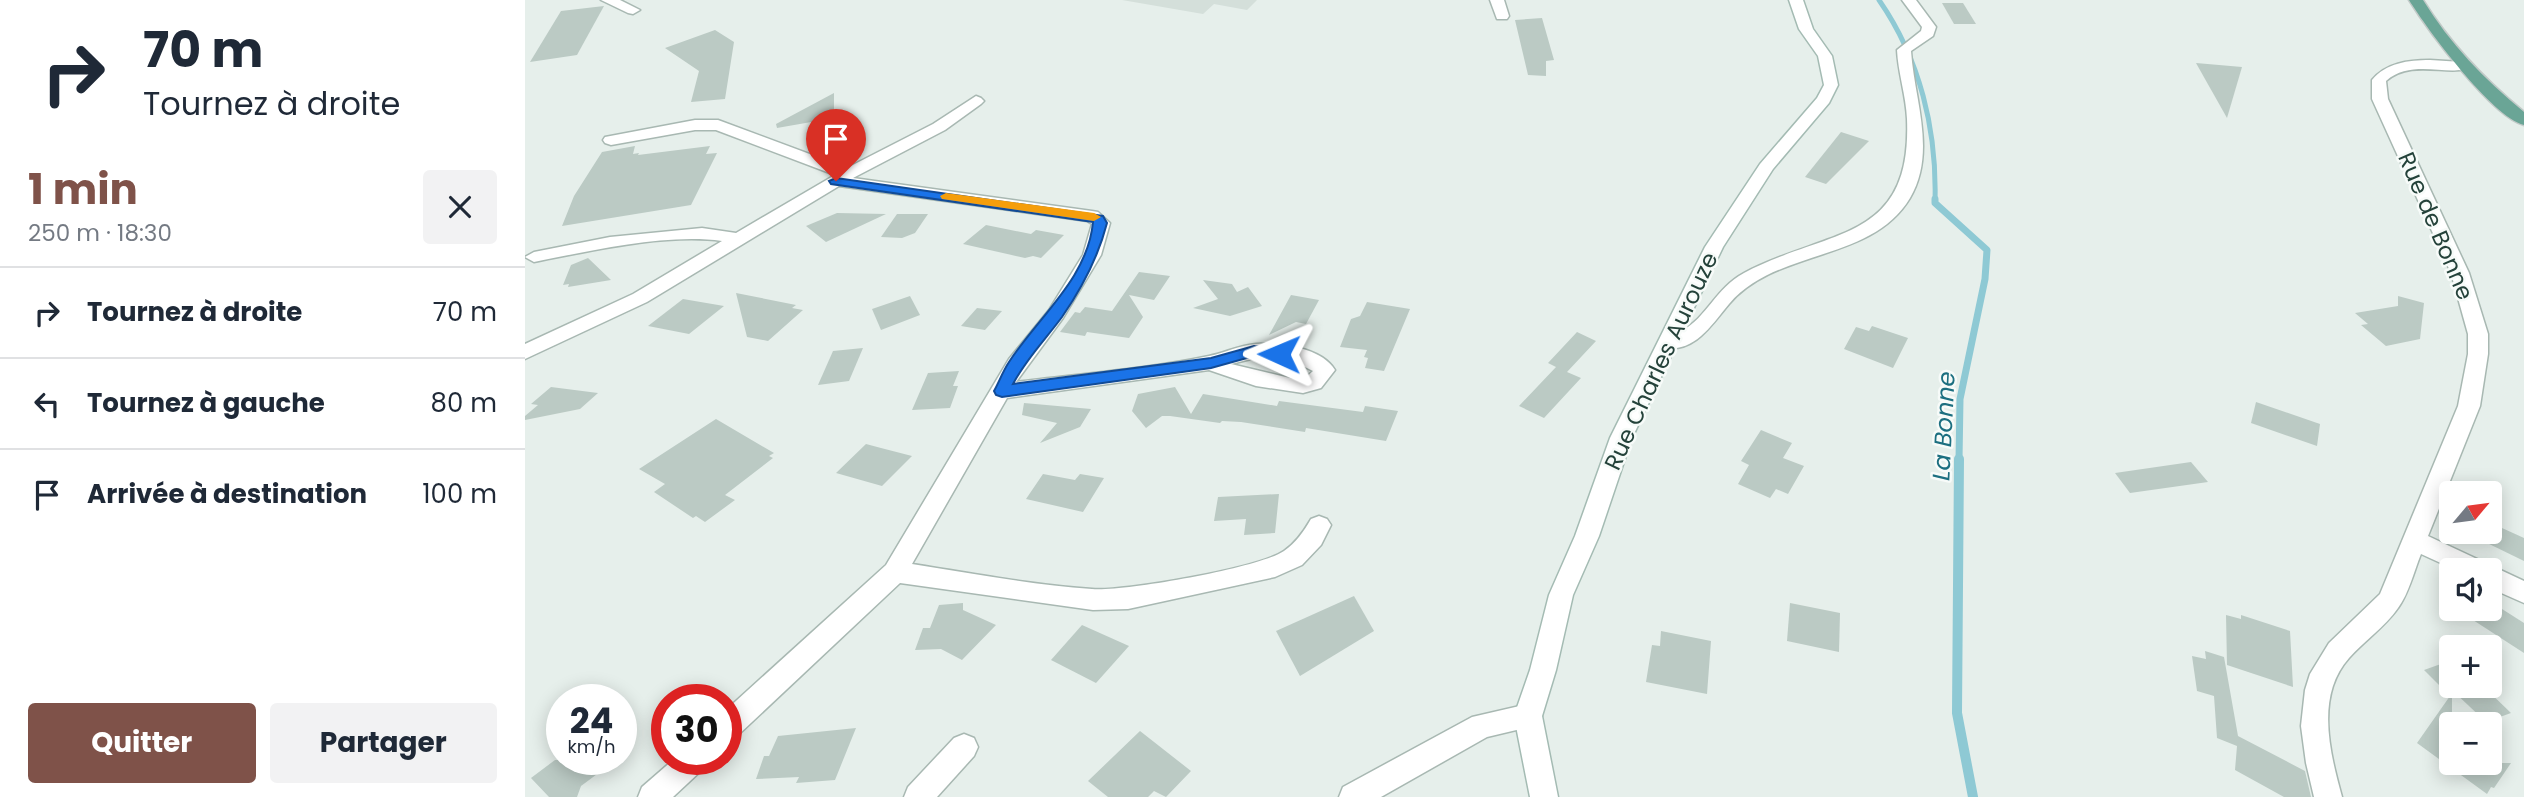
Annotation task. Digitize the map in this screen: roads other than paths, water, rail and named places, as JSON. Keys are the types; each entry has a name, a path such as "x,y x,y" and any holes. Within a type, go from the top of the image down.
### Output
{"main road":[{"path":"2416,0 2439,37 2462,66 2524,120"}],"street":[{"path":"608,0 633,10"},
{"path":"1497,0 1503,16"},
{"name":"Rue Charles Aurouze","path":"1544,797 1528,716 1543,670 1561,595 1587,536 1621,438 1714,247 1766,167 1824,100 1831,85 1825,56 1806,29 1796,0"},
{"path":"1669,342 1687,338 1698,331 1721,297 1740,283 1776,264 1864,232 1886,219 1899,206 1907,189 1915,119 1909,45 1928,33 1929,27 1909,0"},
{"name":"Rue de Bonne","path":"2328,797 2318,749 2318,687 2332,659 2390,600 2469,406 2478,354 2478,334 2460,273 2380,99 2379,80 2394,69 2417,65 2462,66"},
{"path":"525,352 640,298 842,178 939,127 976,101"},
{"path":"611,140 695,125 718,125 842,178 1098,219 1101,223 1092,255 1056,314 1016,364 895,572 742,713"},
{"path":"534,257 610,242 702,233 740,239"},
{"path":"1002,391 1211,363"},
{"path":"895,572 1093,600 1128,599 1266,570 1293,558 1313,538 1319,525"},
{"path":"2415,540 2453,558"},
{"path":"2502,582 2524,593"},
{"path":"1353,797 1482,726 1528,716"},
{"path":"918,797 964,747"},
{"path":"652,797 676,775"}],"waterway":[{"name":"La Bonne","path":"1879,0 1905,46 1923,96 1933,148 1935,203 1987,250 1985,279 1960,399 1959,460"},
{"name":"La Bonne","path":"1959,459 1957,713 1973,797"}]}
